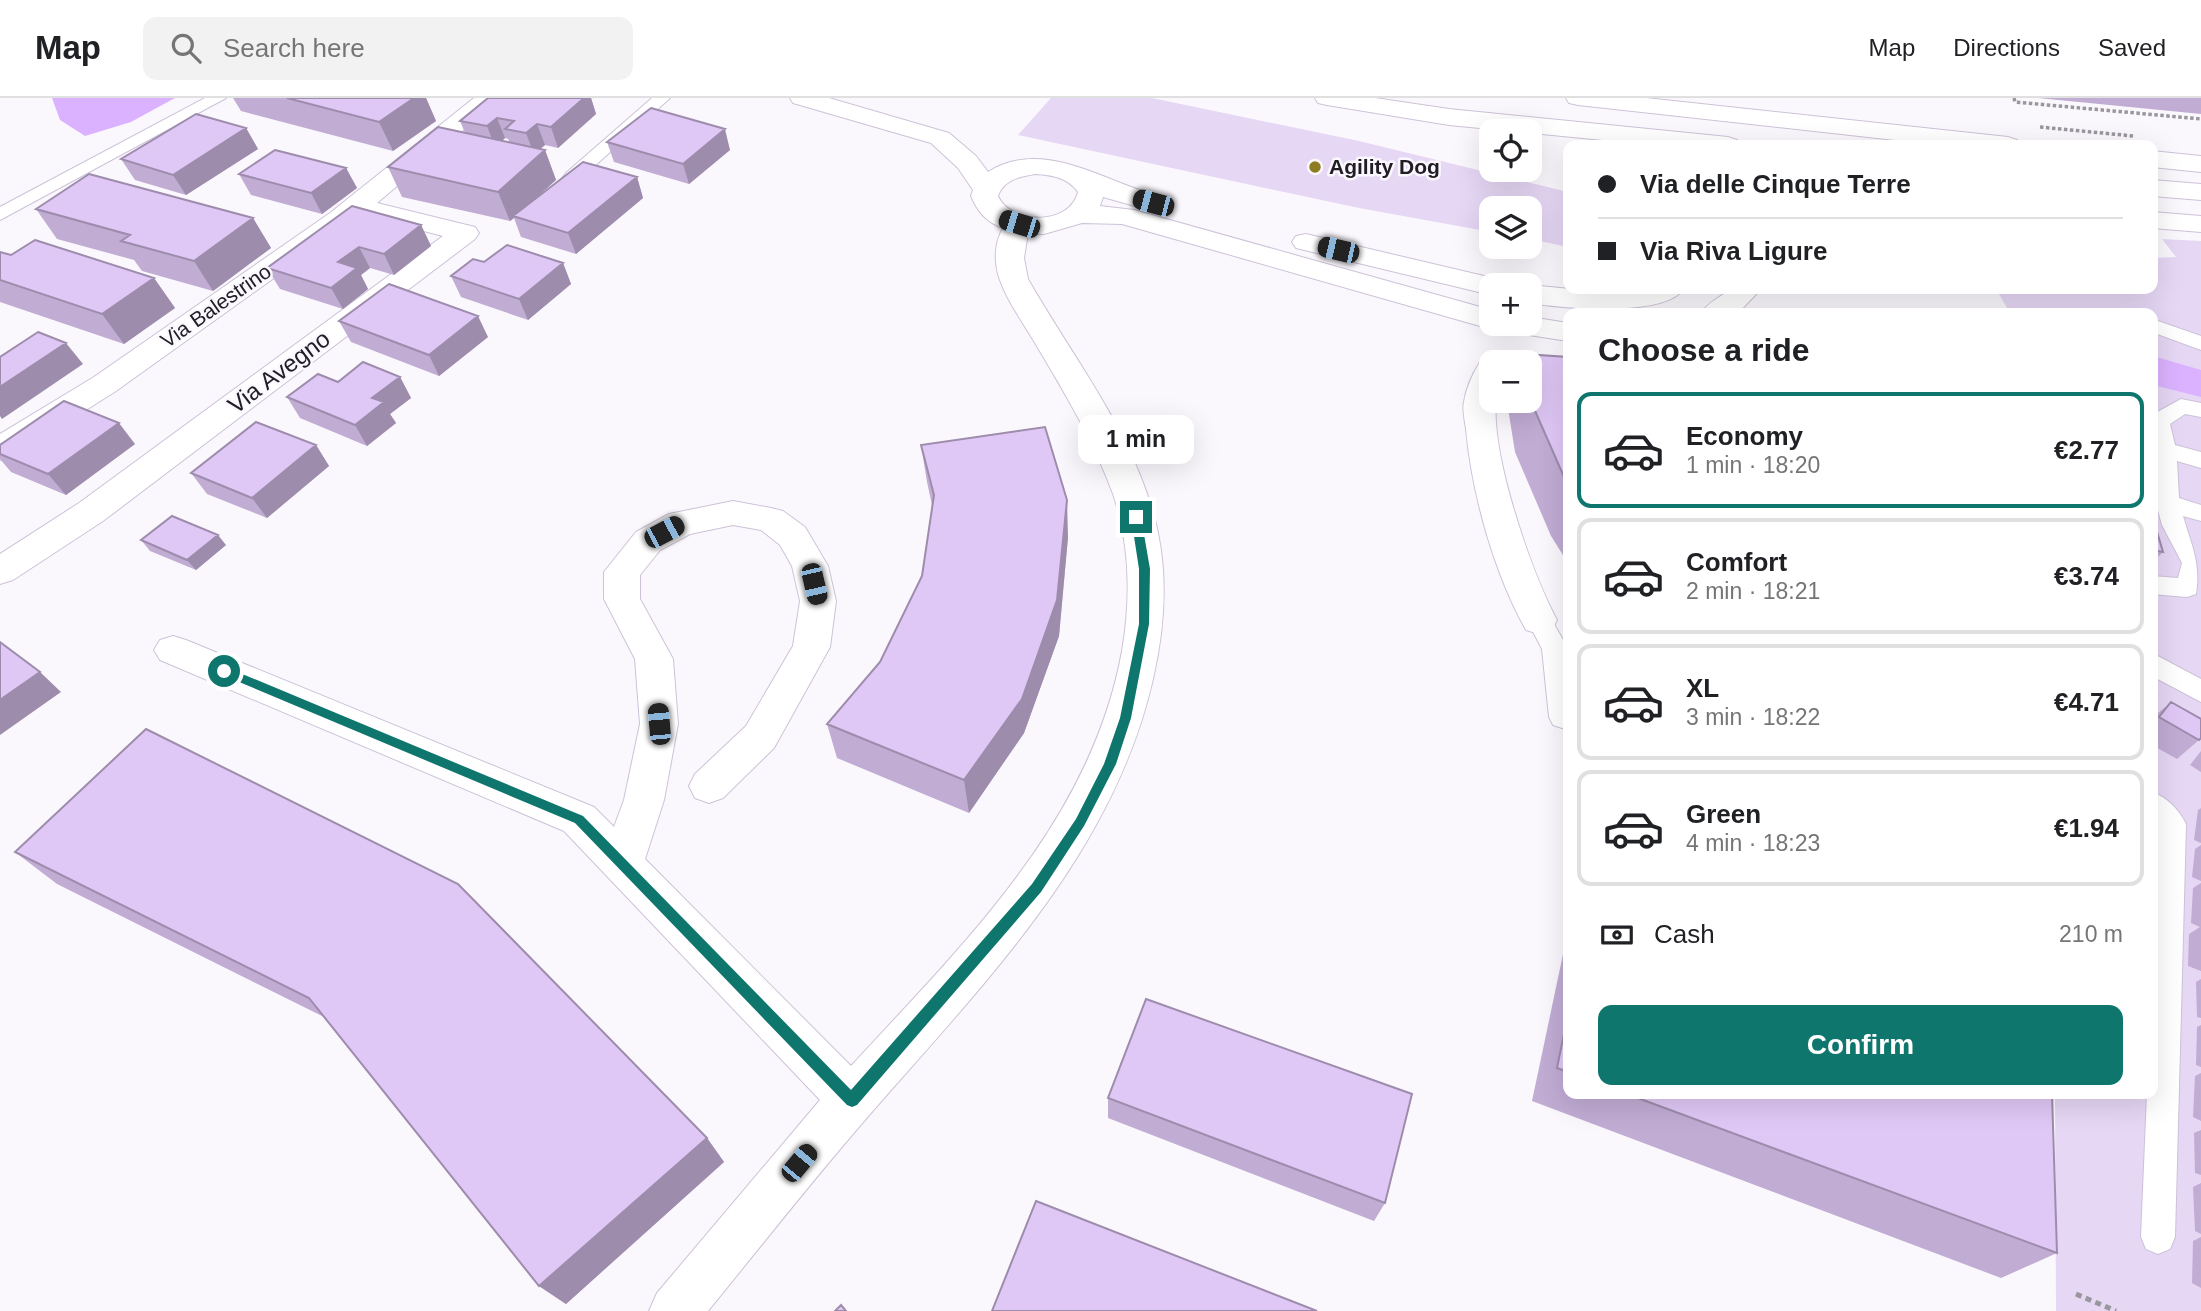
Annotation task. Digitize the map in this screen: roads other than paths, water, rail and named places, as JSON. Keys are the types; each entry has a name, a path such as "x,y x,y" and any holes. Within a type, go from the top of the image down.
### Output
{"main road":[{"name":"Via Balestrino","path":"0,449 105,384 358,206 489,98"},
{"path":"802,98 903,125 946,141 1035,166 1069,171 1082,180 1119,194 1479,283"},
{"path":"1326,98 1449,117 1678,140"},
{"path":"1578,98 1618,100 1965,140"},
{"path":"1449,117 1479,124"},
{"path":"946,141 967,162 986,189"},
{"path":"1542,142 1563,148"},
{"path":"2158,160 2201,164"},
{"path":"1035,166 1002,173 990,181 984,202 990,211 1019,224 1049,225 1076,215 1124,216 1479,315"},
{"path":"1076,215 1090,201 1091,192 1082,180"},
{"path":"2158,188 2201,192"},
{"name":"Via Avegno","path":"0,571 92,512 465,233 358,206"},
{"path":"2158,220 2201,224"},
{"path":"675,1311 852,1100 1037,888 1080,822 1110,764 1126,718 1144,624 1141,535 1118,461 1010,270 1009,249 1013,232 1019,224"},
{"path":"1542,296 1617,300 1652,294"},
{"path":"1726,308 1741,294"},
{"path":"1542,328 1563,331"},
{"path":"1480,413 1484,452 1507,542 1528,601 1547,635"},
{"path":"622,865 644,800 659,724 654,659 622,599 622,572 648,541 681,523 733,513 771,520 793,536 810,566 818,601 811,647 760,737 709,786"},
{"path":"173,650 579,819 852,1100"}],"lane":[{"path":"0,214 218,98"},
{"path":"572,177 662,98"},
{"path":"2158,327 2201,343"},
{"path":"2158,586 2194,592 2197,565 2175,525 2168,503 2165,450 2158,422 2181,406 2201,410"},
{"path":"2165,450 2201,460"},
{"path":"2168,503 2201,513"},
{"path":"1547,635 1562,717"},
{"path":"2158,667 2201,692"},
{"path":"2158,810 2172,824 2158,1237"}],"place":[{"name":"Agility Dog","path":"1315,167"}]}
